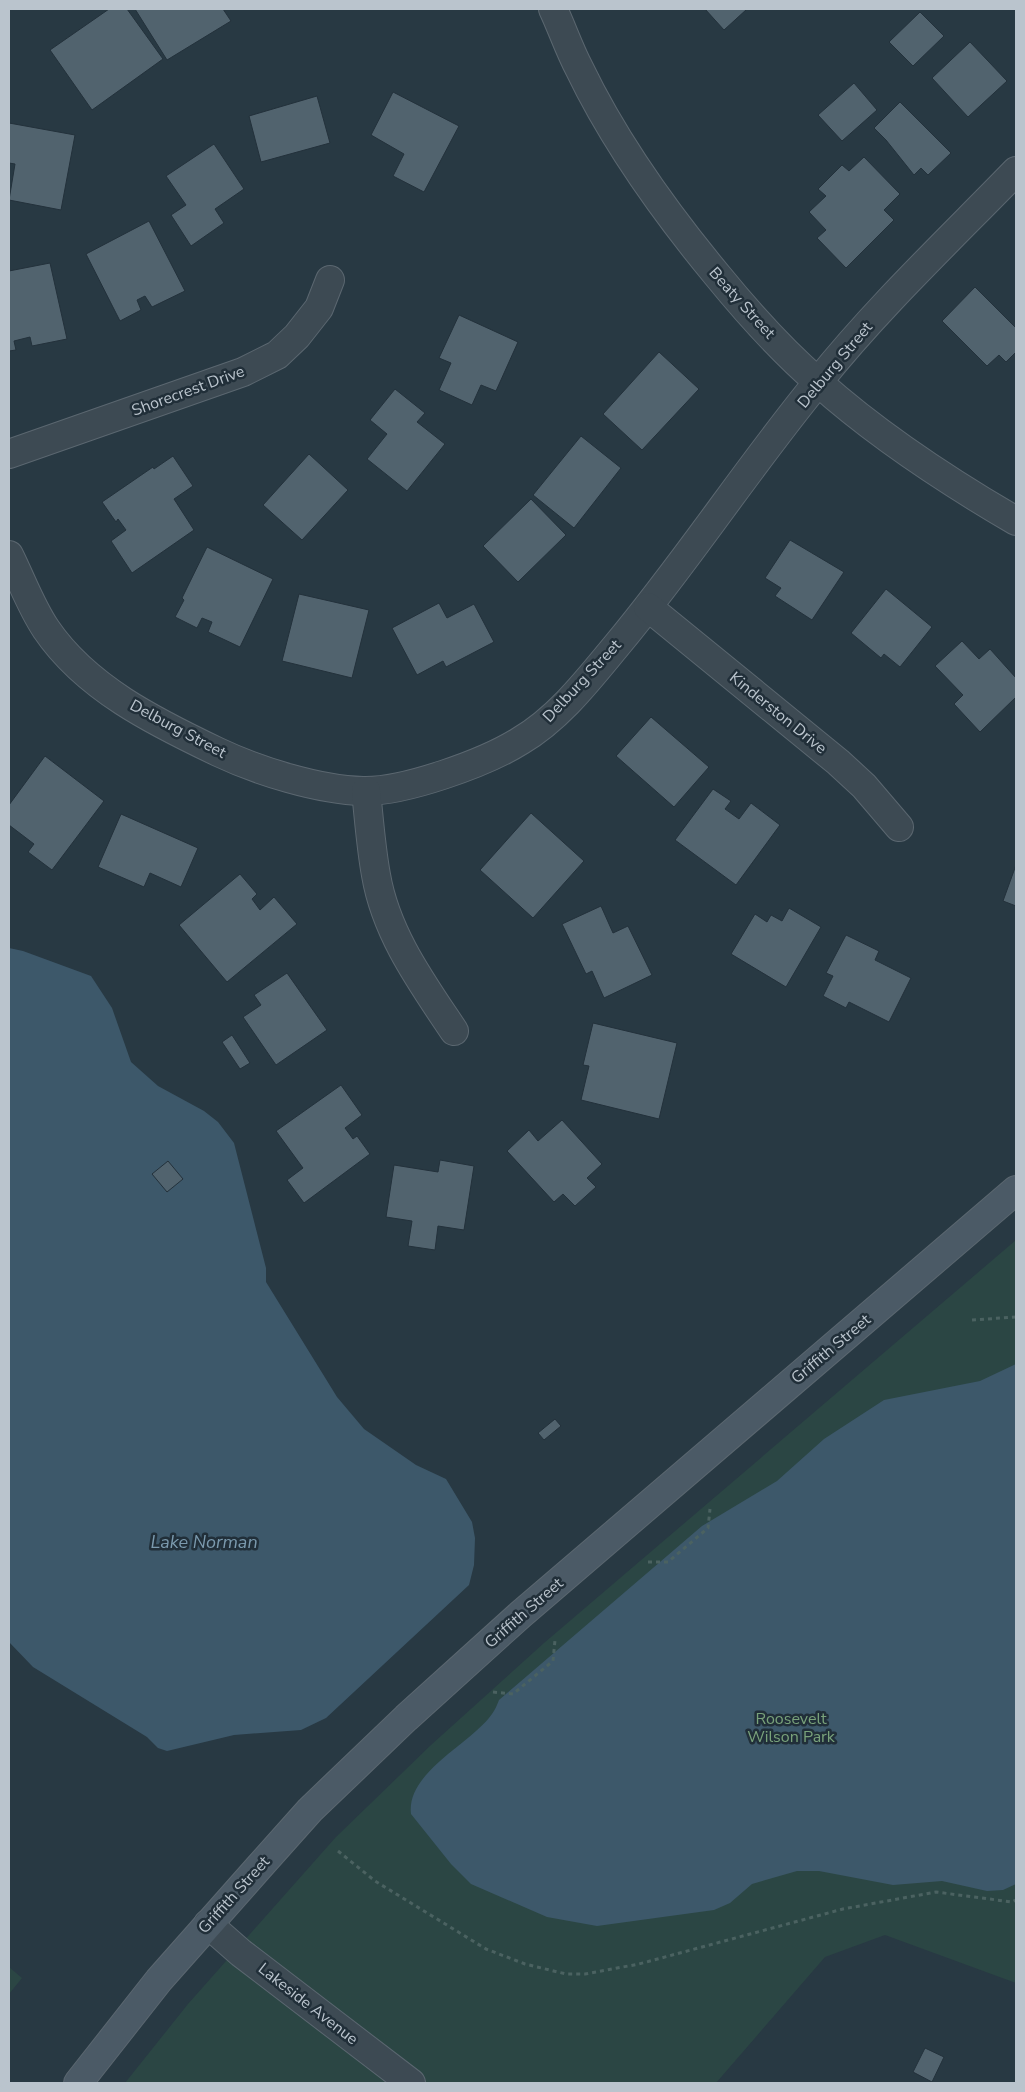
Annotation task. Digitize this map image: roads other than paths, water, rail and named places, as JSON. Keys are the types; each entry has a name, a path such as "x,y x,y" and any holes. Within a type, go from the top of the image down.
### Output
{"main road":[{"name":"Griffith Street","path":"78,2083 159,1980 310,1810 413,1712 520,1615 1016,1190"}],"street":[{"name":"Beaty Street","path":"553,9 578,67 600,108 656,198 687,240 749,314 818,382 883,433 978,499 1016,521"},
{"name":"Delburg Street","path":"9,555 45,628 71,659 99,684 182,735 229,757 290,778 329,788 366,791 409,785 480,761 521,741 554,715 586,683 648,608 818,382 870,322 1016,172"},
{"name":"Shorecrest Drive","path":"9,454 243,372 277,356 297,336 319,308 330,280"},
{"name":"Kinderston Drive","path":"648,608 838,762 864,786 899,827"},
{"path":"366,791 376,876 387,916 422,984 454,1031"},
{"name":"Lakeside Avenue","path":"208,1924 241,1953 411,2083"}],"water":[{"name":"Lake Norman","path":"9,948 23,951 91,976 112,1008 131,1062 158,1086 204,1111 218,1122 234,1143 266,1268 266,1282 337,1397 364,1429 416,1465 446,1479 472,1522 475,1538 474,1565 469,1585 326,1718 301,1730 234,1735 167,1751 158,1748 147,1737 33,1667 9,1642"},
{"path":"1016,1364 1016,1884 1003,1890 987,1891 942,1881 893,1885 819,1871 797,1871 752,1884 730,1903 714,1910 597,1926 547,1917 471,1884 451,1864 411,1814 412,1799 419,1785 429,1772 482,1725 493,1712 499,1700 702,1526 777,1481 824,1439 884,1400 980,1381"}],"park label":[{"name":"Roosevelt Wilson Park","path":"791,1728"}]}
